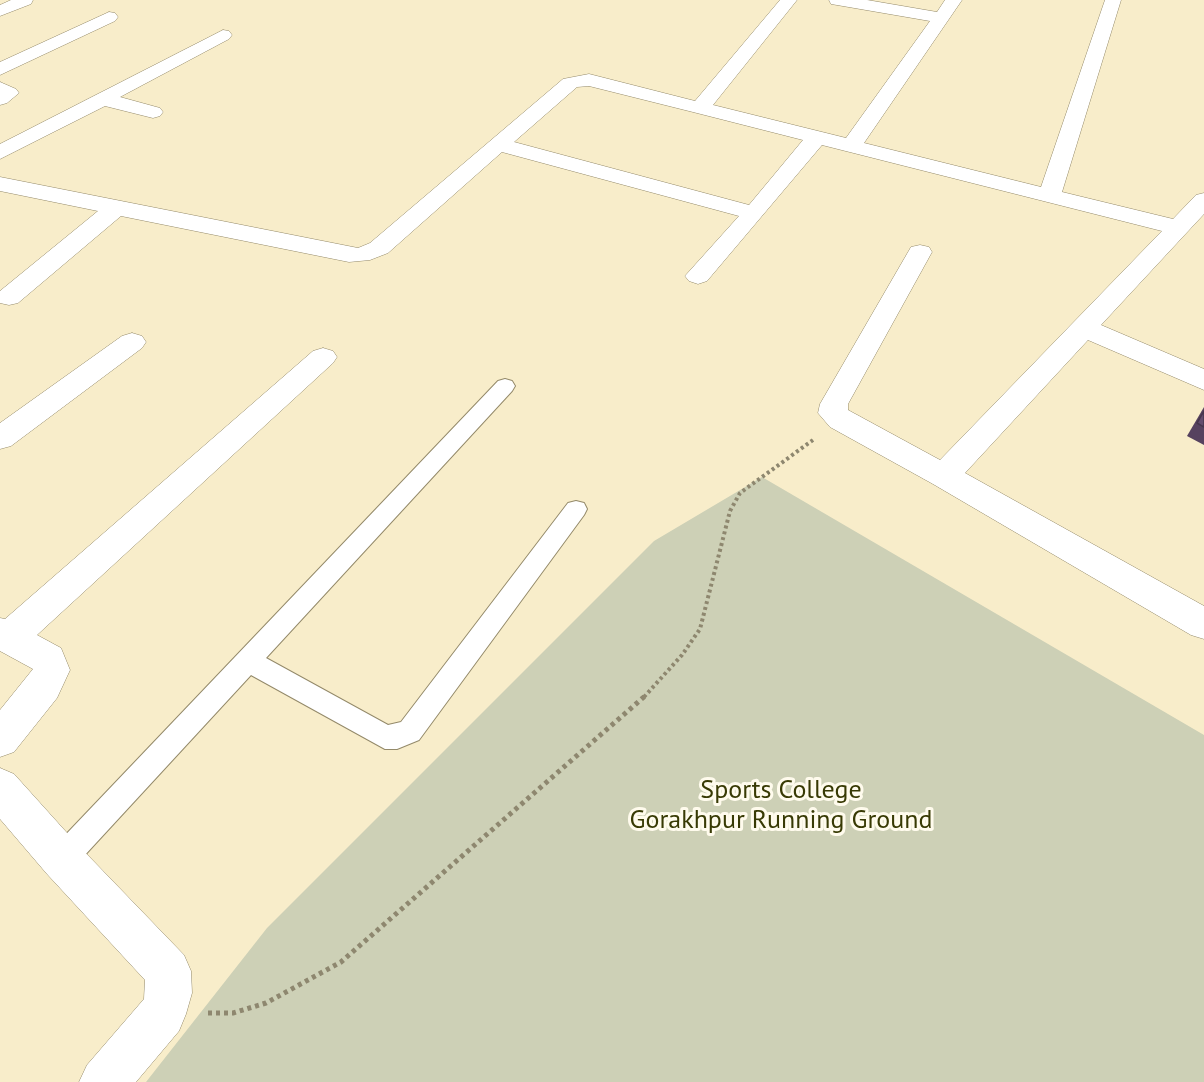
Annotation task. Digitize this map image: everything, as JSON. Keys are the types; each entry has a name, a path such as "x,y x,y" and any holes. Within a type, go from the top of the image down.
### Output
{"street":[{"path":"0,11 25,0"},
{"path":"700,108 789,0"},
{"path":"837,0 941,18"},
{"path":"851,146 954,0"},
{"path":"1050,195 1113,0"},
{"path":"0,69 109,17"},
{"path":"0,153 223,35"},
{"path":"0,184 361,255 379,248 570,83 589,80 1179,228"},
{"path":"0,88 9,93 0,99"},
{"path":"103,99 153,112"},
{"path":"698,276 817,137"},
{"path":"499,145 754,213"},
{"path":"944,476 1204,200"},
{"path":"9,297 116,208"},
{"path":"920,252 834,404 833,412 840,420 944,476 1204,624"},
{"path":"1084,328 1204,380"},
{"path":"0,438 132,342"},
{"path":"0,739 44,686 52,670 48,659 4,635 323,357"},
{"path":"0,788 62,859 168,971 169,993 162,1014 104,1082"}],"lane":[{"path":"62,859 505,386"},
{"path":"248,661 385,737 396,737 410,731 576,509"}],"path":[{"path":"162,1014 233,1013 266,1003 340,962 643,698 682,655 700,629 729,512 740,492 840,420"}],"green space":[{"name":"Sports College Gorakhpur Running Ground","path":"762,477 1204,735 1204,1082 146,1082 267,928 654,541"}],"building":[{"path":"1204,411 1204,427 1197,423"}]}
